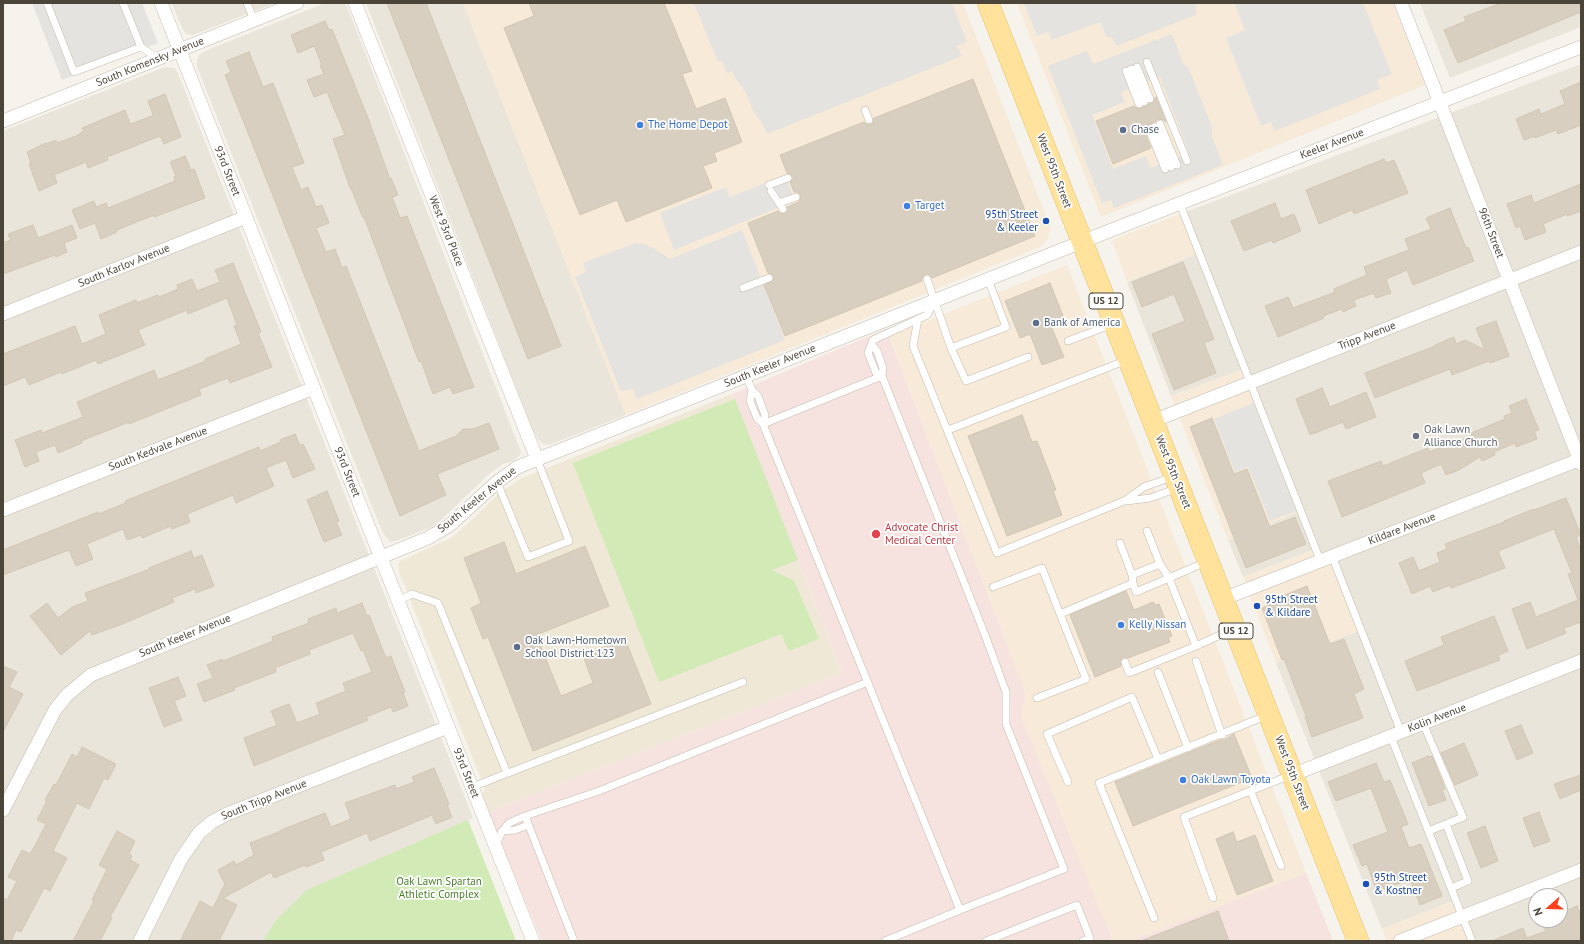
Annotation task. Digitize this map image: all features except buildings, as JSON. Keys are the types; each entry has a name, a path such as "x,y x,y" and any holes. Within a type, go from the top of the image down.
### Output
{"main road":[{"name":"West 95th Street","path":"988,3 1358,941"}],"street":[{"name":"93rd Street","path":"161,3 532,941"},
{"name":"South Komensky Avenue","path":"3,121 297,3"},
{"name":"West 93rd Place","path":"355,3 537,459"},
{"name":"96th Street","path":"1401,3 1580,461"},
{"name":"Keeler Avenue","path":"1082,242 1581,47"},
{"name":"South Karlov Avenue","path":"3,314 246,217"},
{"name":"South Keeler Avenue","path":"3,810 56,710 67,695 92,675 428,538 450,525 497,482 518,467 1082,242"},
{"name":"Tripp Avenue","path":"1153,420 1581,252"},
{"name":"South Kedvale Avenue","path":"3,510 314,388"},
{"name":"Kildare Avenue","path":"1223,599 1580,461"},
{"name":"Kolin Avenue","path":"1292,775 1581,661"},
{"name":"South Tripp Avenue","path":"140,941 181,859 199,833 212,822 227,814 448,727"},
{"path":"1400,941 1581,870"}],"lane":[{"path":"47,3 74,72 140,47"},
{"path":"123,3 140,47 159,58"},
{"path":"247,3 254,20"},
{"path":"1147,62 1186,161"},
{"path":"1132,69 1145,102 1132,69"},
{"path":"865,110 869,120"},
{"path":"1155,127 1171,167 1155,127"},
{"path":"788,178 770,188 781,206 796,197"},
{"path":"1180,204 1250,382 1326,558 1396,734 1429,831 1472,941"},
{"path":"744,288 769,278"},
{"path":"928,279 951,348 966,381 1028,357"},
{"path":"951,348 1006,327 988,279"},
{"path":"885,941 1064,869 1006,724 1006,692 985,635 882,376 883,368 877,351 872,345 873,340 927,315 935,300"},
{"path":"918,319 913,346 997,553 1124,501 1144,487 1177,481"},
{"path":"1068,341 1114,323"},
{"path":"948,430 1129,360"},
{"path":"746,376 752,390 758,396 765,415 763,424 960,910"},
{"path":"763,424 882,376"},
{"path":"497,482 528,557 569,541 537,459"},
{"path":"1124,501 1150,498 1177,481"},
{"path":"1147,531 1160,564 1169,578 1196,646"},
{"path":"1120,543 1132,574 1136,592 1208,561"},
{"path":"1132,574 1160,564"},
{"path":"992,587 1042,568 1086,679 1037,698"},
{"path":"1060,614 1133,583"},
{"path":"398,600 412,594 438,603 507,773"},
{"path":"1125,662 1129,673 1196,646 1235,628"},
{"path":"1196,660 1222,734"},
{"path":"1158,672 1188,748"},
{"path":"472,787 743,682"},
{"path":"495,846 502,832 509,823 525,816 599,791 868,682"},
{"path":"1068,782 1047,734 1132,697 1158,759"},
{"path":"1154,918 1099,783 1269,715"},
{"path":"1423,723 1462,817 1429,831"},
{"path":"1213,898 1184,817 1292,775"},
{"path":"1251,792 1281,866"},
{"path":"525,816 574,941"},
{"path":"1446,824 1468,882 1451,888"},
{"path":"502,832 515,830 528,825"},
{"path":"990,940 1077,905 1090,938 1083,941"}],"shaded area":[{"path":"32,3 142,3 158,43 62,80"},
{"path":"172,3 275,3 193,35 186,34 182,28"},
{"path":"325,3 345,3 348,9 521,452 513,461 503,464 489,474 432,527 390,542 382,531 197,67 199,55 205,51"},
{"path":"366,3 463,3 626,415 549,445 544,444 539,440 533,431"},
{"path":"463,3 963,3 1051,229 1048,239 1040,247 626,415"},
{"path":"694,3 952,3 967,42 957,46 962,56 767,134 762,123 754,112 745,91 735,78 732,71 727,73 722,61 718,62"},
{"path":"1017,3 1393,3 1425,85 1101,217"},
{"path":"1024,3 1196,3 1196,15 1116,46 1112,36 1107,38 1100,22 1052,40 1048,32 1037,36"},
{"path":"1363,3 1392,74 1377,80 1380,89 1275,131 1271,122 1261,126 1226,38 1245,30 1235,4"},
{"path":"1420,3 1581,3 1581,27 1450,78"},
{"path":"1172,34 1183,63 1189,69 1212,127 1212,136 1223,165 1114,208 1111,200 1102,203 1048,66 1087,51 1093,64","holes":["1160,77 1189,153 1151,168 1146,156 1113,169 1092,115 1125,102 1121,92"]},
{"path":"1581,64 1581,941 1470,941 1455,900 1382,929 1276,663 1361,630 1315,549 1243,577 1228,540 1300,511 1244,369 1171,396 1127,282 1199,253 1183,213"},
{"path":"165,67 175,68 179,76 473,818 276,920 263,941 3,941 3,131"},
{"path":"785,175 795,201 674,250 660,213 726,187 730,197"},
{"path":"1183,213 1199,253 1127,282 1112,240"},
{"path":"742,230 785,340 637,399 633,388 621,392 575,277 586,272 583,263 635,243 644,244 653,248 670,259"},
{"path":"1067,265 1306,873 1130,941 1113,941 1021,716 1026,694 889,336"},
{"name":"Advocate Christ Medical Center","path":"886,329 1026,694 1021,716 1113,941 542,941 488,812 842,673 732,394"},
{"path":"1244,369 1301,511 1228,540 1171,396"},
{"path":"732,394 842,673 488,812 482,795 485,789 399,572 398,565 400,561 451,538 499,493 522,478"},
{"path":"1254,403 1297,511 1270,521 1248,467 1235,472 1214,419"},
{"path":"1316,549 1320,560 1332,556 1361,630 1276,663 1243,577"},
{"path":"1306,873 1333,941 1130,941"},
{"path":"1455,900 1470,941 1387,941 1382,929"}],"green space":[{"path":"735,399 798,560 772,570 794,581 819,639 789,651 781,634 659,682 573,463"},
{"name":"Oak Lawn Spartan Athletic Complex","path":"468,820 516,941 263,941 276,920 307,890"}],"place":[{"name":"The Home Depot","path":"640,125"},
{"name":"Chase","path":"1123,130"},
{"name":"Target","path":"907,206"},
{"name":"95th Street & Keeler","path":"1046,221"},
{"name":"Bank of America","path":"1036,323"},
{"name":"Oak Lawn Alliance Church","path":"1416,436"},
{"name":"Advocate Christ Medical Center","path":"876,534"},
{"name":"95th Street & Kildare","path":"1257,606"},
{"name":"Kelly Nissan","path":"1121,625"},
{"name":"Oak Lawn-Hometown School District 123","path":"517,647"},
{"name":"Oak Lawn Toyota","path":"1183,780"},
{"name":"95th Street & Kostner","path":"1366,884"}]}
